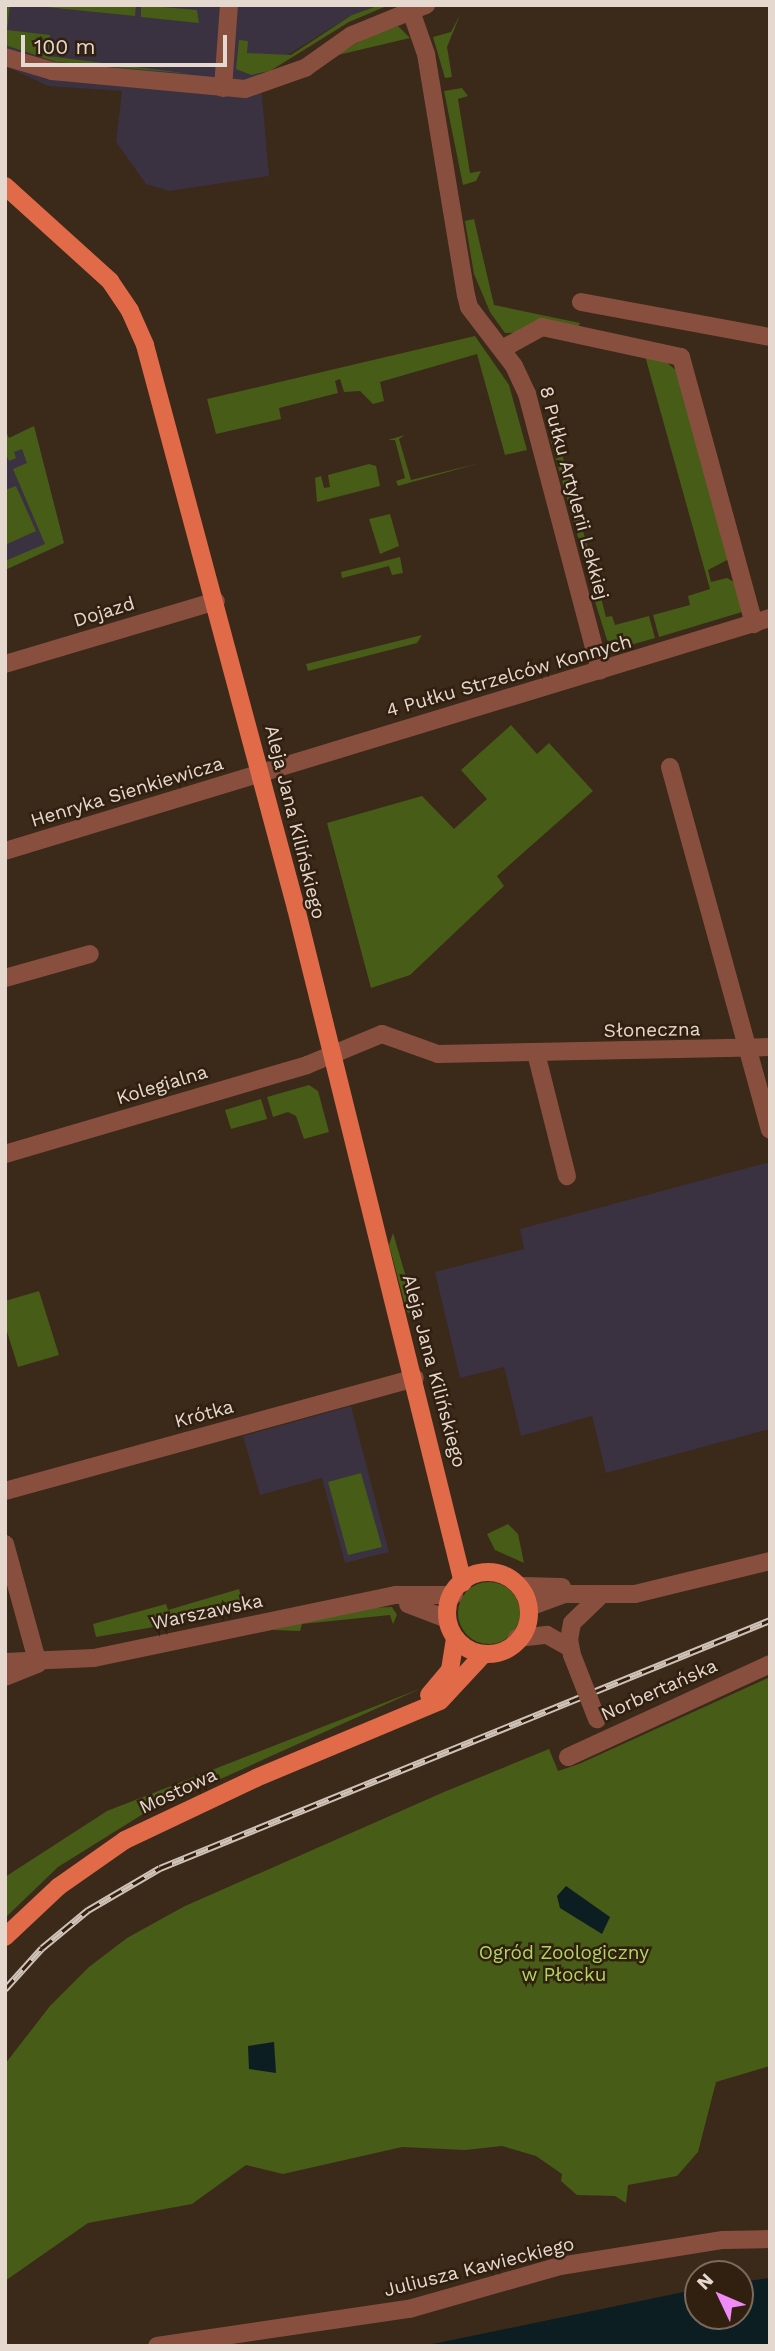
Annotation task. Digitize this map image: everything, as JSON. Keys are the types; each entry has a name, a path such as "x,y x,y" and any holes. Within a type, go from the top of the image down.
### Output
{"main road":[{"name":"Aleja Jana Kilińskiego","path":"5,186 96,265 136,322 216,600 330,1056 415,1378 450,1519 459,1589"},
{"name":"Aleja Jana Kilińskiego","path":"450,1519 472,1555 487,1569"},
{"path":"487,1569 507,1574 523,1586 529,1609 517,1638 500,1652 482,1656 455,1640 447,1619 459,1589 487,1569"},
{"name":"Mostowa","path":"391,1720 439,1687 452,1664 455,1640"},
{"name":"Mostowa","path":"5,1937 58,1887 125,1840 391,1720 440,1701 482,1656"}],"street":[{"path":"222,5 229,6 223,88"},
{"path":"5,57 52,71 244,89 305,68 352,35 419,8"},
{"name":"8 Pułku Artylerii Lekkiej","path":"419,8 469,307 502,349 527,394 600,671"},
{"path":"580,302 770,337"},
{"path":"502,349 542,327 681,357 762,621"},
{"name":"Dojazd","path":"5,664 216,600"},
{"name":"4 Pułku Strzelców Konnych","path":"261,774 762,621"},
{"path":"670,767 770,1129"},
{"name":"Henryka Sienkiewicza","path":"5,851 261,774"},
{"path":"5,978 90,954"},
{"name":"Słoneczna","path":"382,1034 438,1054 770,1046"},
{"name":"Kolegialna","path":"5,1154 330,1056 382,1034"},
{"path":"536,1053 567,1176"},
{"name":"Krótka","path":"5,1491 415,1378"},
{"path":"5,1544 38,1664"},
{"path":"523,1586 601,1595 635,1594 770,1561"},
{"name":"Warszawska","path":"38,1664 93,1658 407,1594 459,1589"},
{"path":"582,1593 552,1596 529,1609 570,1648 606,1737"},
{"path":"570,1648 575,1617 601,1595"},
{"name":"Warszawska","path":"384,1599 427,1608 447,1619"},
{"path":"517,1638 547,1636 570,1648"},
{"path":"5,1662 38,1664"},
{"path":"5,1677 38,1664"},
{"name":"Norbertańska","path":"568,1757 606,1737 770,1664"},
{"name":"Juliusza Kawieckiego","path":"157,2346 409,2309 560,2266 723,2241 770,2239"}],"shaded area":[{"path":"5,5 380,5 352,15 260,72 269,176 169,191 146,184 116,142 122,91 48,86 5,66"},
{"path":"34,426 64,543 5,570 5,430 9,438"},
{"path":"770,1162 770,1429 606,1473 592,1416 521,1436 504,1367 460,1378 435,1272 524,1249 520,1229"},
{"path":"351,1406 389,1552 345,1563 322,1478 260,1495 243,1436"},
{"path":"566,1886 610,1917 602,1934 560,1908 557,1896"},
{"path":"274,2042 276,2073 249,2069 248,2046"},
{"path":"770,2278 770,2346 423,2346 684,2292 684,2330 754,2330 754,2280"}],"green space":[{"path":"5,5 10,5 7,30 50,35 48,56 192,74 56,62 5,45"},
{"path":"26,5 136,5 135,16"},
{"path":"141,5 197,10 199,23 141,17"},
{"path":"380,5 389,5 349,22 270,71 251,75 236,69 239,40 248,41 247,53 291,55 352,15"},
{"path":"460,15 447,47 452,77 445,78 433,37 451,32"},
{"path":"398,26 410,38 338,55 363,39"},
{"path":"462,88 468,96 458,99 470,173 481,171 476,181 463,185 444,91"},
{"path":"474,219 494,305 580,323 577,330 505,333 490,312 474,274 465,221"},
{"path":"475,336 509,385 527,450 505,455 477,354 380,382 384,401 373,404 360,391 344,392 340,379 335,381 338,393 279,408 281,419 216,434 207,399"},
{"path":"645,356 665,361 677,371 729,559 708,570 711,582 727,578 734,582 742,612 659,637 653,615 690,605 688,596 710,589"},
{"path":"34,426 64,543 5,570 5,561 45,544 13,469 27,463 22,449 14,452 16,458 9,461 5,452 5,430 9,438"},
{"path":"405,435 399,439 411,480 480,463 398,486 396,481 405,478 395,440 388,440"},
{"path":"557,436 593,567 587,569 550,438"},
{"path":"369,464 376,466 380,486 317,502 315,478 321,476 324,488 330,487 328,475"},
{"path":"16,486 36,531 5,545 5,490"},
{"path":"390,514 399,546 380,554 369,519"},
{"path":"400,557 403,573 392,575 389,566 342,578 341,572"},
{"path":"599,590 606,617 612,616 615,625 649,616 655,638 620,648 607,640 593,595"},
{"path":"422,635 417,643 308,671 306,664"},
{"path":"511,725 537,754 549,743 593,791 497,876 504,886 410,975 371,988 327,823 422,796 454,829 487,799 461,770"},
{"path":"309,1085 318,1091 329,1132 304,1139 296,1116 288,1112 273,1117 267,1097"},
{"path":"261,1099 267,1119 231,1129 225,1110"},
{"path":"393,1233 416,1317 407,1312 389,1245"},
{"path":"39,1291 59,1355 18,1367 5,1325 5,1301"},
{"path":"361,1473 382,1547 348,1555 328,1482"},
{"path":"508,1524 518,1534 524,1563 495,1550 487,1534"},
{"path":"483,1582 495,1582 511,1591 518,1601 518,1625 511,1635 495,1644 483,1644 472,1639 463,1630 458,1619 458,1607 463,1596 472,1587"},
{"path":"239,1589 244,1607 240,1612 96,1637 93,1624 166,1604 168,1610"},
{"path":"392,1607 397,1615 393,1624 390,1615 302,1624 300,1631 272,1630 367,1608"},
{"name":"Ogród Zoologiczny w Płocku","path":"770,1677 770,2066 716,2082 698,2152 677,2176 628,2185 626,2203 615,2196 577,2195 561,2181 562,2174 536,2156 502,2146 465,2150 402,2147 283,2174 246,2165 192,2204 88,2223 5,2281 5,2064 50,2006 89,1967 127,1938 185,1906 444,1792 549,1749 558,1771 579,1764"},
{"path":"422,1688 143,1814 58,1867 5,1918 5,1877 107,1811"}],"railway":[{"path":"5,1989 42,1948 88,1910 160,1868 770,1620"}]}
